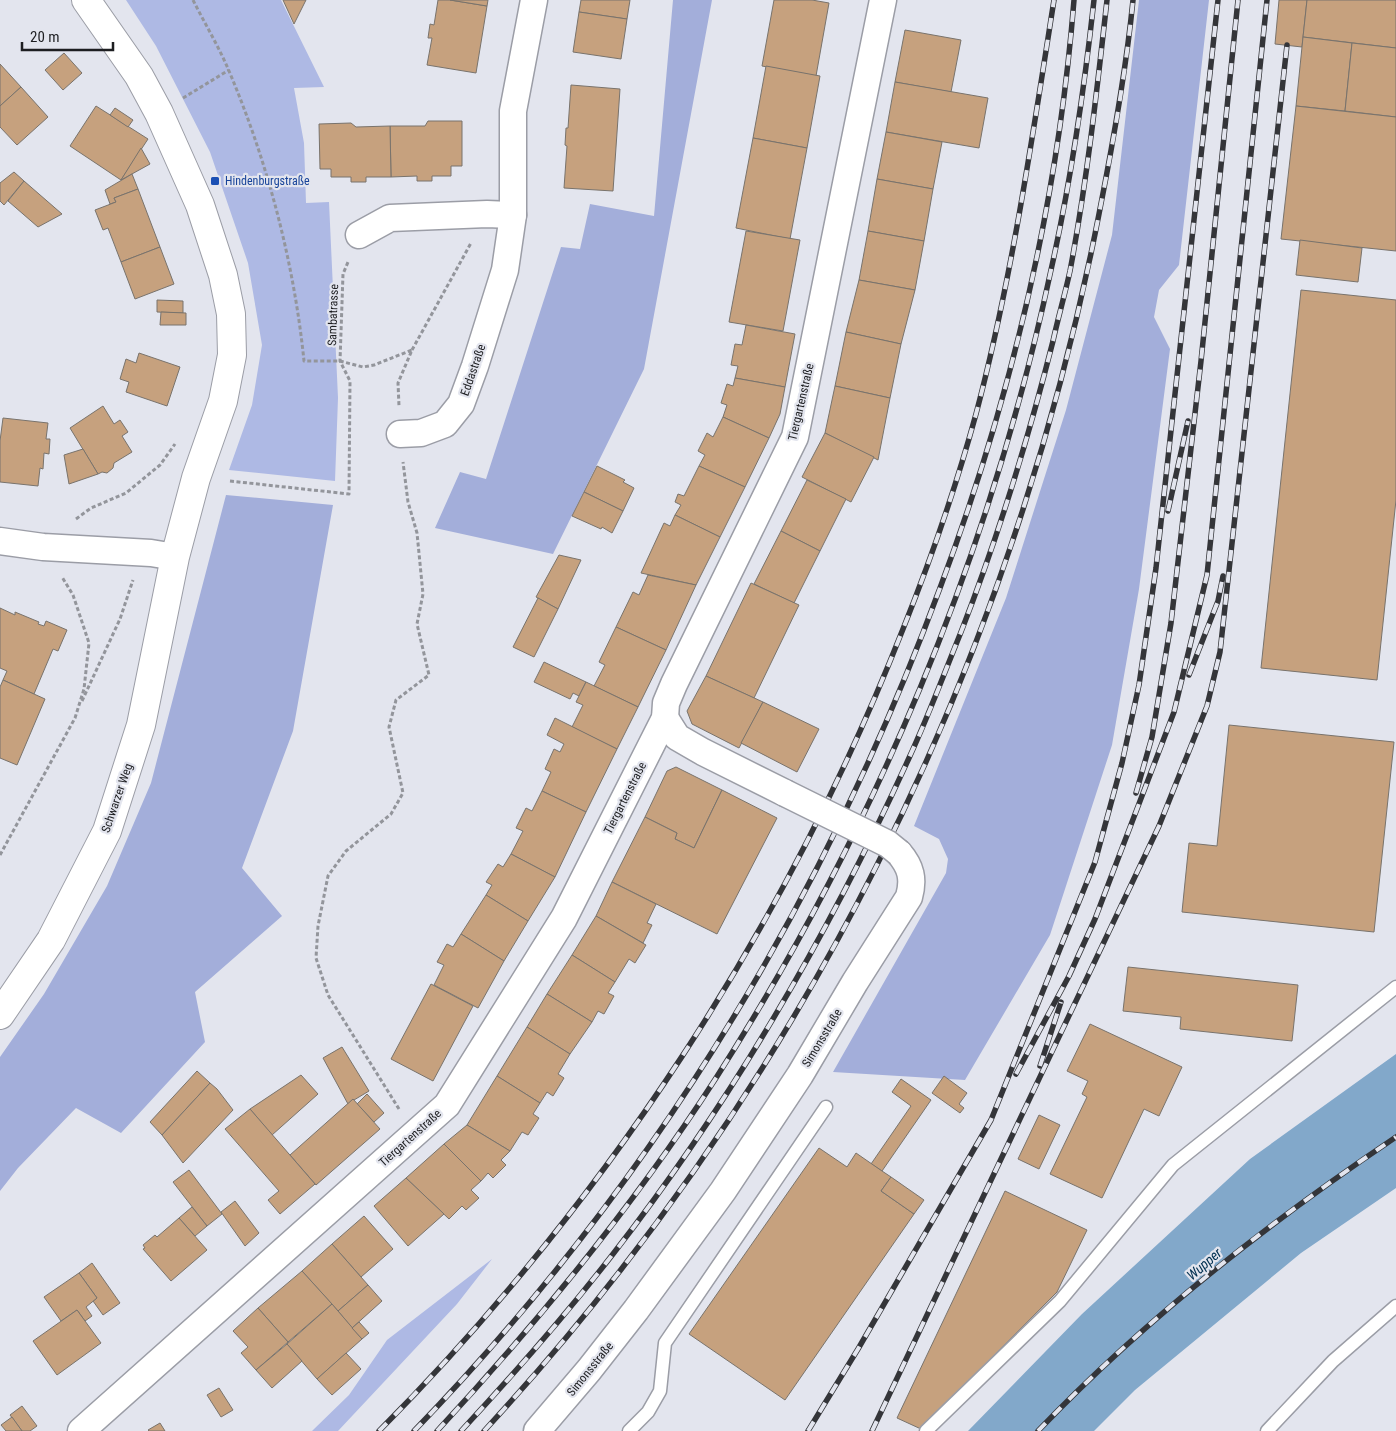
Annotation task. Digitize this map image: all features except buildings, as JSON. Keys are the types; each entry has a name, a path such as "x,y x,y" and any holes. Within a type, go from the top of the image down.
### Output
{"street":[{"path":"0,541 175,557 196,478 223,401 232,355 231,314 223,275 212,239 183,166 159,113 139,76 86,0"},
{"name":"Eddastraße","path":"400,422 421,433 445,424 461,404 475,366 505,270 513,215 513,112 534,0"},
{"name":"Tiergartenstraße","path":"81,1431 447,1105 564,918 665,718 666,703 674,684 795,437 883,0"},
{"path":"359,235 390,218 487,214 513,215"},
{"name":"Schwarzer Weg","path":"0,1015 51,940 107,830 141,725 175,557"},
{"name":"Simonsstraße","path":"537,1431 589,1370 681,1251 768,1126 855,982 910,897 912,885 910,868 888,844 703,752 678,737 665,718"}],"lane":[{"path":"926,1431 1060,1301 1173,1165 1396,987"},
{"path":"629,1431 648,1412 660,1391 665,1343 826,1107"},
{"path":"1266,1431 1333,1360 1396,1306"}],"path":[{"path":"159,113 229,70 194,0"},
{"name":"Sambatrasse","path":"229,70 269,180 289,268 304,362 340,361 344,274 359,235"},
{"path":"415,1135 328,995 316,958 318,926 328,876 346,851 391,814 403,793 388,727 396,700 429,675 417,624 423,594 418,545 408,502 398,383 412,350 487,214"},
{"path":"340,361 363,367 374,365 412,350"},
{"path":"230,481 349,494 350,381 340,361"},
{"path":"75,718 84,689 89,644 73,595 43,546 91,508 126,493 160,465 176,442"},
{"path":"0,855 75,718 120,619 142,553"}],"shaded area":[{"path":"126,0 281,0 324,87 294,88 304,143 306,203 329,202 338,398 335,481 229,470 252,405 262,345 248,263 210,152 156,46"},
{"path":"673,0 712,0 644,369 553,554 435,528 460,472 486,479 561,247 580,249 590,204 654,216"},
{"path":"1139,0 1209,0 1179,265 1159,290 1154,317 1170,349 1139,589 1112,745 1050,935 965,1080 833,1072 946,873 948,859 939,839 914,826 1006,598 1066,410 1112,235"},
{"path":"226,495 333,505 293,731 242,868 282,916 195,992 205,1042 121,1133 76,1108 18,1168 0,1191 0,1057 44,994 107,886 151,783"},
{"path":"492,1259 457,1304 338,1431 312,1431 349,1395 387,1340"}],"water":[{"name":"Wupper","path":"1396,1054 1396,1188 1301,1253 1135,1390 1094,1431 968,1431 1082,1314 1250,1159"}],"railway":[{"path":"379,1431 462,1343 540,1251 613,1156 682,1057 745,954 803,849 856,740 903,629 923,576 951,496 976,414 1011,260 1054,0"},
{"path":"414,1431 499,1338 579,1241 653,1141 721,1037 784,930 842,819 893,705 940,588 989,445 1028,299 1043,225 1067,76 1074,0"},
{"path":"437,1431 549,1304 619,1216 685,1125 773,984 826,888 875,789 920,689 960,586 995,482 1026,377 1065,203 1081,102 1094,0"},
{"path":"461,1431 539,1344 595,1277 698,1137 775,1015 811,952 846,888 916,743 961,632 1000,524 1023,452 1053,341 1070,271 1082,203 1107,0"},
{"path":"484,1431 598,1299 701,1161 794,1016 877,866 949,710 1010,549 1060,383 1099,214 1123,81 1133,0"},
{"path":"808,1431 858,1349 991,1120 1095,862 1122,763 1139,685 1156,568 1218,0"},
{"path":"1136,793 1152,737 1171,623 1201,361 1238,0"},
{"path":"1016,1074 1069,976 1095,919 1174,712 1207,575 1267,0"},
{"path":"872,1431 1159,826 1207,706 1220,652 1287,45"},
{"path":"1168,511 1188,421"},
{"path":"1189,675 1218,601 1223,576"},
{"path":"1040,1066 1061,1002"},
{"path":"1038,1431 1121,1350 1209,1274 1301,1203 1396,1137"}],"place":[{"name":"Hindenburgstraße","path":"215,181"}]}
